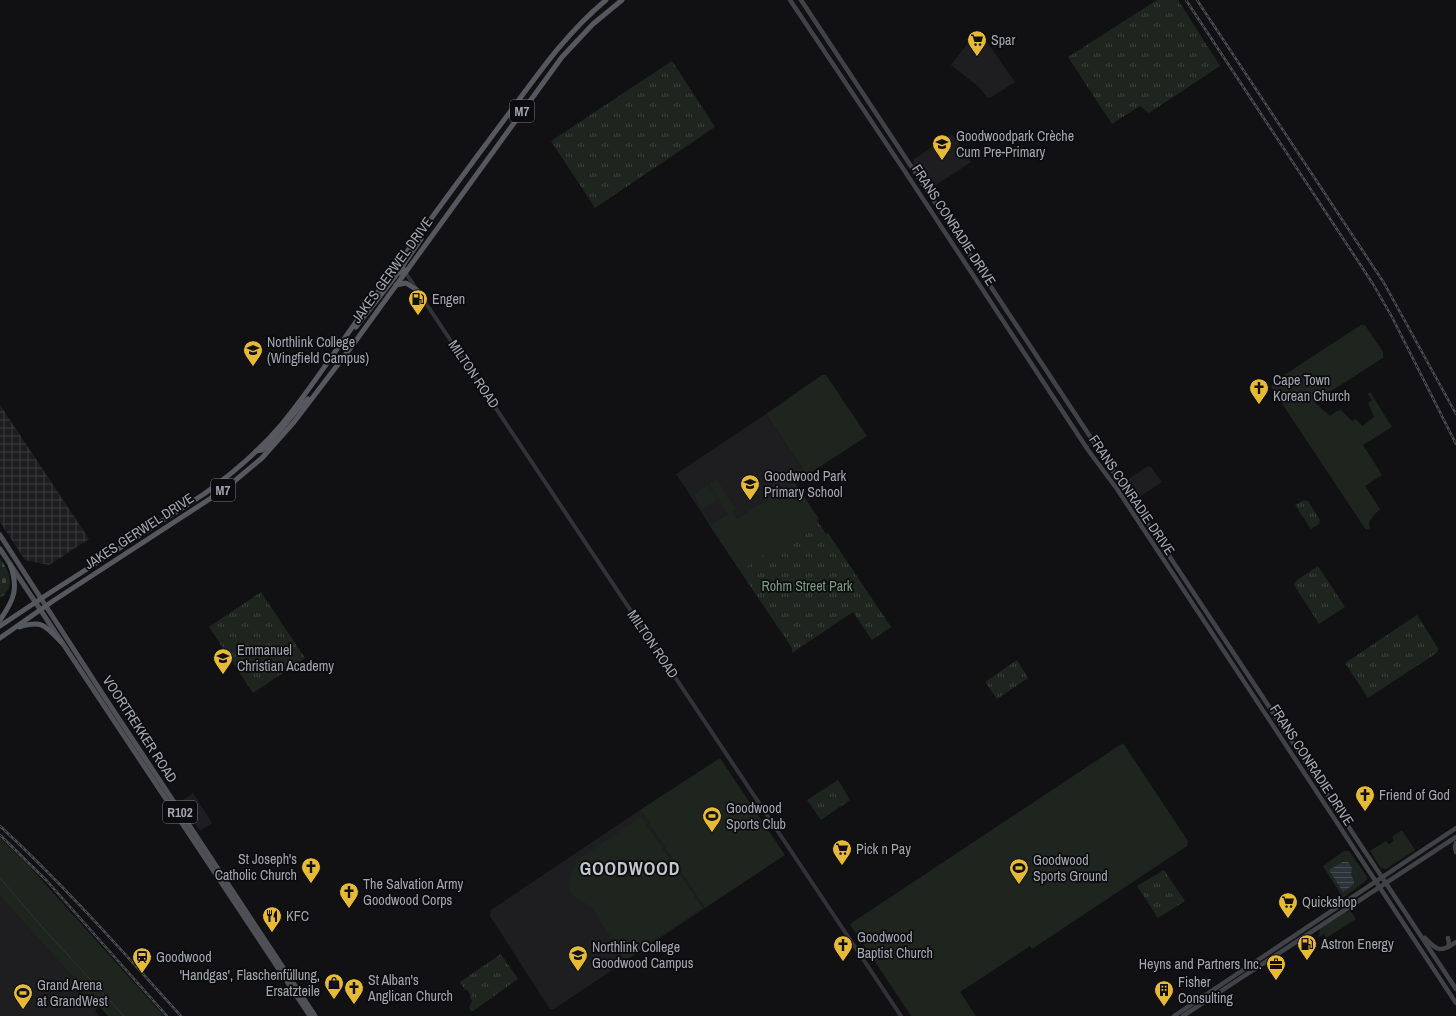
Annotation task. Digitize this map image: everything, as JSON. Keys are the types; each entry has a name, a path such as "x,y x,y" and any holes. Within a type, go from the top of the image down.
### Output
{"highway":[{"name":"JAKES GERWEL DRIVE","path":"0,626 41,598 204,494 221,482 256,451 280,426 303,398 349,332 555,50 587,16 606,0"},
{"name":"JAKES GERWEL DRIVE","path":"0,638 46,606 225,489 253,466 278,441 313,397 396,285 562,56 593,24 622,0"},
{"path":"349,332 358,325 397,274 405,272 403,265 425,233 426,226"},
{"path":"396,285 403,283 417,290"},
{"path":"253,466 256,459 256,451 262,450 267,446 302,404 313,397"},
{"path":"0,620 10,605 14,594 15,580 10,564"},
{"path":"12,629 32,623 39,623 47,627 61,642"}],"main road":[{"name":"FRANS CONRADIE DRIVE","path":"790,0 1456,1003"},
{"name":"FRANS CONRADIE DRIVE","path":"801,0 1456,989"},
{"name":"VOORTREKKER ROAD","path":"0,535 118,718 315,1016"},
{"name":"VOORTREKKER ROAD","path":"0,548 310,1016"},
{"path":"1174,1016 1456,828"},
{"path":"1183,1016 1456,837"},
{"path":"1456,842 1456,852"},
{"path":"1416,929 1435,948 1441,950 1448,948 1456,942"},
{"path":"1448,938 1448,948"}],"street":[{"name":"MILTON ROAD","path":"405,272 901,1016"}],"shaded area":[{"path":"977,31 982,35 1015,82 990,98 987,97 979,87 951,65"},
{"name":"Goodwoodpark Crèche Cum Pre-Primary","path":"952,134 971,162 930,189 913,164 914,159"},
{"path":"0,405 89,539 49,565 25,560 0,522"},
{"name":"Goodwood Park Primary School","path":"766,414 807,475 795,483 819,519 740,571 676,474"},
{"path":"1148,466 1152,468 1162,482 1136,499 1124,482"},
{"path":"193,793 212,823 200,831 180,802"},
{"path":"640,810 705,908 554,1009 550,1009 490,916 491,910"},
{"path":"1343,862 1348,862 1352,868 1351,875 1354,880 1354,884 1343,892 1329,870"},
{"path":"0,896 99,1006 95,1011 99,1016 0,1016"}],"green space":[{"path":"1157,0 1178,0 1220,66 1149,113 1140,106 1112,124 1068,57"},
{"path":"672,61 715,127 595,208 551,141"},
{"path":"1361,325 1365,325 1383,352 1383,358 1314,402 1330,416 1341,410 1352,421 1356,419 1362,426 1374,417 1368,403 1372,400 1368,394 1370,392 1392,427 1363,445 1382,475 1365,486 1380,509 1369,522 1370,528 1366,530 1271,387 1275,381"},
{"path":"822,375 826,375 867,436 807,475 766,414"},
{"path":"717,480 736,509 732,511 737,519 783,489 795,483 819,519 740,571 710,526 728,514 709,484"},
{"path":"708,485 718,499 703,509 693,495"},
{"path":"1304,500 1308,501 1320,520 1319,524 1311,529 1295,505"},
{"name":"Rohm Street Park","path":"817,520 826,534 828,533 891,627 872,640 853,612 792,653 792,648 740,571"},
{"path":"0,558 10,579 10,584 5,594 0,598"},
{"path":"1318,566 1345,607 1319,624 1294,585 1297,580"},
{"path":"261,592 305,658 253,693 209,627"},
{"path":"1417,615 1438,648 1438,652 1368,698 1345,663"},
{"path":"1017,660 1028,678 997,699 985,682"},
{"name":"Goodwood Sports Ground","path":"1123,743 1188,841 1187,846 1032,949 1030,946 960,992 976,1016 911,1016 850,924"},
{"name":"Goodwood Sports Club","path":"720,758 785,855 705,908 640,810"},
{"path":"838,780 850,800 821,820 807,800"},
{"path":"641,817 702,908 625,960 593,909 572,894 569,884 574,867 580,858"},
{"path":"1402,830 1415,850 1386,869 1381,868 1370,851 1386,841 1389,844 1394,841 1392,837"},
{"path":"0,838 29,866 164,1016 108,1016 0,896"},
{"path":"1344,851 1349,851 1367,877 1367,880 1343,898 1323,866"},
{"path":"1164,870 1185,901 1158,918 1137,886"},
{"path":"1350,910 1356,919 1326,938 1324,934 1319,937 1320,928"},
{"path":"501,954 518,979 471,1011 469,1008 472,1001 470,998 471,995 467,990 465,990 460,982"}],"waterway":[{"path":"0,878 42,927 124,1016"}],"railway":[{"path":"1186,0 1373,284 1392,317 1456,444"},
{"path":"1197,0 1384,283 1456,414"},
{"path":"0,826 70,895 181,1016"},
{"path":"0,835 47,881 167,1016"}],"place":[{"name":"Spar","path":"977,57"},
{"name":"Goodwoodpark Crèche Cum Pre-Primary","path":"942,161"},
{"name":"Engen","path":"418,316"},
{"name":"Northlink College (Wingfield Campus)","path":"253,367"},
{"name":"Cape Town Korean Church","path":"1259,405"},
{"name":"Goodwood Park Primary School","path":"750,501"},
{"name":"Emmanuel Christian Academy","path":"223,675"},
{"name":"Friend of God","path":"1365,812"},
{"name":"Goodwood Sports Club","path":"712,833"},
{"name":"Pick n Pay","path":"842,866"},
{"name":"St Joseph's Catholic Church","path":"311,884"},
{"name":"Goodwood Sports Ground","path":"1019,885"},
{"name":"The Salvation Army Goodwood Corps","path":"349,909"},
{"name":"Quickshop","path":"1288,919"},
{"name":"KFC","path":"272,933"},
{"name":"Astron Energy","path":"1307,961"},
{"name":"Goodwood Baptist Church","path":"843,962"},
{"name":"Northlink College Goodwood Campus","path":"578,972"},
{"name":"Goodwood","path":"142,974"},
{"name":"Heyns and Partners Inc.","path":"1276,981"},
{"name":"'Handgas', Flaschenfüllung, Ersatzteile","path":"334,1000"},
{"name":"St Alban's Anglican Church","path":"354,1005"},
{"name":"Fisher Consulting","path":"1164,1007"},
{"name":"Grand Arena at GrandWest","path":"23,1010"}],"district":[{"name":"GOODWOOD","path":"630,869"}]}
